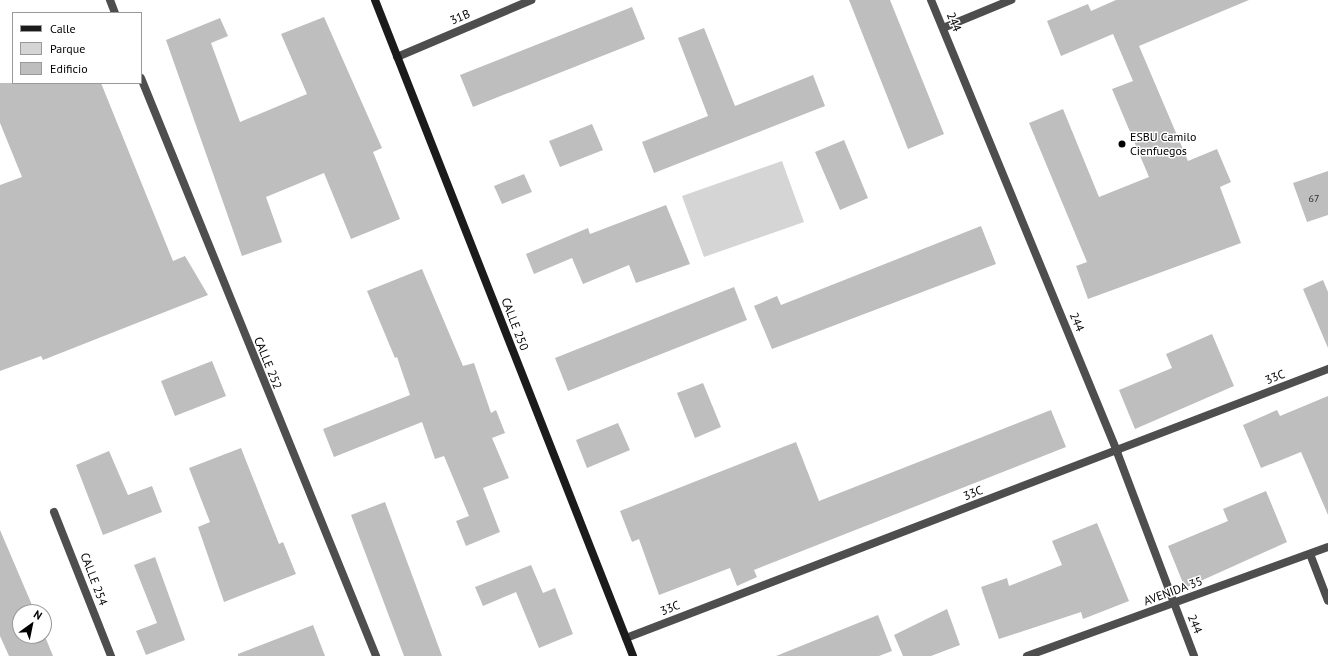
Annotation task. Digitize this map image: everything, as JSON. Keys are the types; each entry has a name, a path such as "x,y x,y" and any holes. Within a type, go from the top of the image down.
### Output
{"main road":[{"name":"CALLE 250","path":"375,0 633,656"}],"street":[{"path":"110,0 115,12"},
{"name":"31B","path":"398,57 532,0"},
{"name":"244","path":"931,0 1117,452 1194,656"},
{"path":"943,28 1011,0"},
{"name":"CALLE 252","path":"142,80 376,656"},
{"name":"33C","path":"626,638 1117,452 1328,369"},
{"name":"CALLE 254","path":"54,512 111,656"},
{"name":"AVENIDA 35","path":"1027,656 1328,547"},
{"path":"1310,554 1328,602"}],"green space":[{"path":"782,161 804,222 704,257 682,196"}],"building":[{"path":"849,0 890,0 944,134 908,149"},
{"path":"1116,0 1249,0 1139,46 1188,161 1217,149 1231,182 1220,187 1241,243 1088,299 1076,266 1087,262 1029,123 1063,109 1099,197 1149,177 1112,89 1133,81 1113,34 1061,56 1047,21 1088,4 1091,11"},
{"path":"632,7 645,39 473,107 460,75"},
{"path":"324,17 382,148 373,152 400,219 351,239 324,173 266,197 282,242 242,256 166,40 220,18 228,36 211,43 240,122 307,94 281,34"},
{"path":"704,28 735,106 813,75 825,106 654,173 642,142 708,116 678,38"},
{"path":"0,83 101,84 173,261 185,256 208,295 43,360 41,356 0,371 0,185 22,177 0,123"},
{"path":"592,124 603,150 560,167 549,141"},
{"path":"844,140 868,198 840,210 815,152"},
{"path":"1328,171 1328,215 1307,222 1293,183"},
{"path":"524,174 532,192 502,204 494,186"},
{"path":"666,205 690,264 636,283 629,265 583,284 572,258 534,274 526,254 588,228 590,234"},
{"path":"981,226 996,264 772,349 754,306 777,296 781,305"},
{"path":"422,269 463,366 474,363 491,413 496,410 505,433 492,438 509,478 483,488 500,532 466,546 456,521 469,516 444,456 435,459 422,422 334,457 323,429 410,395 397,357 395,358 367,291"},
{"path":"1323,280 1328,292 1328,348 1303,289"},
{"path":"734,287 747,320 568,391 555,358"},
{"path":"1212,334 1234,386 1135,429 1119,390 1172,368 1166,354"},
{"path":"212,361 226,396 175,416 161,381"},
{"path":"703,383 721,427 695,438 677,393"},
{"path":"1328,396 1328,515 1301,452 1261,468 1243,425 1277,410 1280,416"},
{"path":"1051,410 1066,447 754,570 757,577 737,586 730,568 659,595 639,539 632,542 620,511 796,442 819,501"},
{"path":"618,423 630,450 587,468 576,440"},
{"path":"241,448 279,544 283,542 296,574 224,602 198,527 210,522 189,468"},
{"path":"109,451 128,495 152,486 162,512 103,535 76,465"},
{"path":"1266,491 1287,542 1185,588 1168,546 1228,521 1223,509"},
{"path":"385,502 442,656 404,656 351,515"},
{"path":"1097,523 1129,601 1083,619 1081,612 999,639 981,587 1007,578 1009,586 1062,565 1052,541"},
{"path":"0,530 32,604 12,604 12,644 48,644 53,656 9,656 0,636"},
{"path":"155,557 185,640 146,655 136,631 157,623 134,565"},
{"path":"531,565 543,593 555,588 573,634 539,648 516,592 483,606 475,587"},
{"path":"947,609 960,645 931,656 903,656 894,635"},
{"path":"878,615 892,651 879,656 776,656"},
{"path":"313,625 325,656 238,656 238,654"}],"place":[{"name":"ESBU Camilo Cienfuegos","path":"1122,144"}]}
